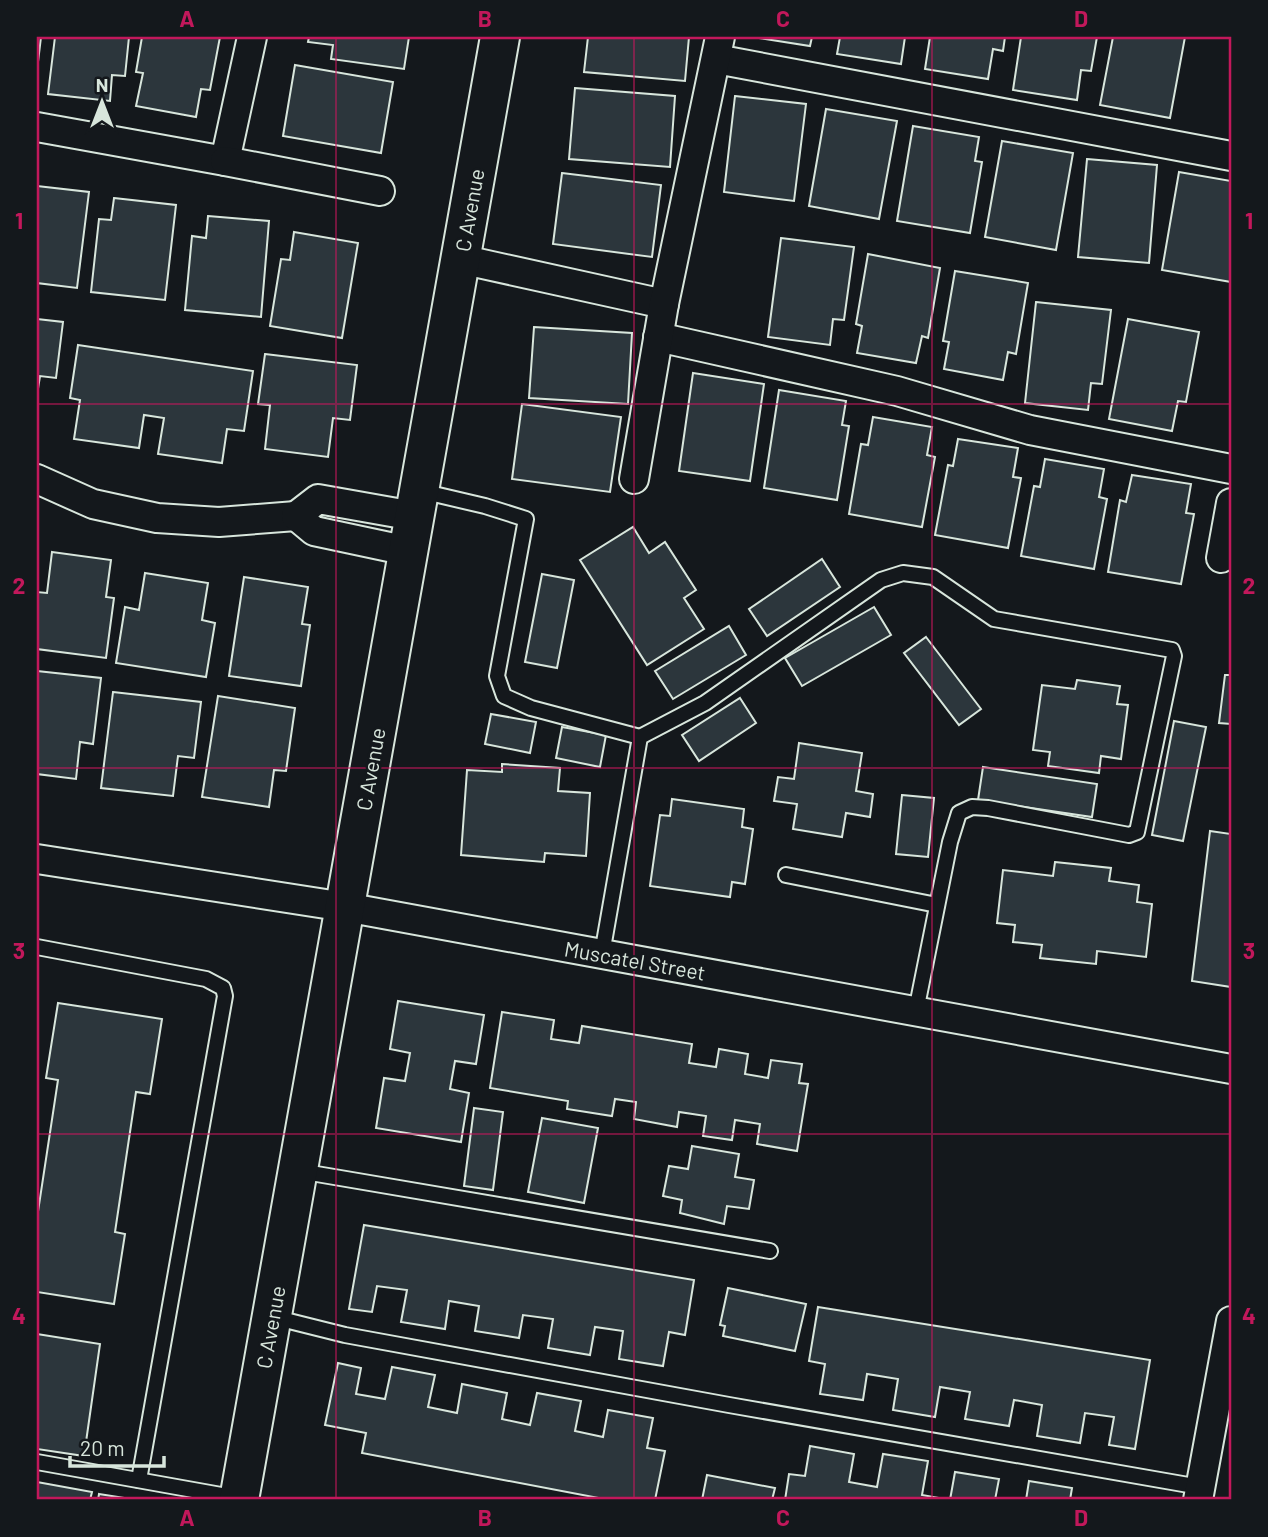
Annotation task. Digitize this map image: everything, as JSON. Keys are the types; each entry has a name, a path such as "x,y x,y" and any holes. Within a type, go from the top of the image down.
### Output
{"street":[{"path":"225,161 252,37"},
{"name":"C Avenue","path":"239,1499 500,37"},
{"path":"634,479 664,304 718,48 1231,156"},
{"path":"37,127 380,191"},
{"path":"460,259 664,304"},
{"path":"658,337 897,391 1030,430 1231,469"},
{"path":"37,479 93,504 157,518 219,522 296,516 314,531 414,520"},
{"path":"1222,558 1231,503"},
{"name":"Muscatel Street","path":"37,859 345,908 1231,1069"},
{"path":"1199,1494 1222,1421 1231,1321"}],"lane":[{"path":"414,520 485,506 526,519 497,676 504,696 531,708 640,737 705,703 881,580 903,573 933,577 994,619 1172,650 1174,656 1137,832 1129,835 988,808 972,807 959,813 950,842 916,1011"},
{"path":"602,954 640,737"},
{"path":"786,875 937,905"},
{"path":"37,947 206,979 223,988 225,996 139,1480"},
{"path":"298,1171 770,1251"},
{"path":"272,1317 345,1335 1199,1494"},
{"path":"37,1462 239,1499"}],"building":[{"path":"37,37 41,37 38,62 37,62"},
{"path":"55,37 129,37 125,76 112,75 110,101 48,94"},
{"path":"142,37 220,37 210,90 201,89 196,117 136,106 143,73 136,72"},
{"path":"309,37 409,37 404,69 331,59 333,45 308,42"},
{"path":"588,37 689,37 685,81 584,72"},
{"path":"752,37 812,37 810,46"},
{"path":"840,37 905,37 901,64 837,54"},
{"path":"930,37 1005,37 1003,51 993,49 988,79 925,69"},
{"path":"1021,37 1097,37 1091,71 1081,70 1077,100 1013,90"},
{"path":"1113,37 1185,37 1170,118 1100,105"},
{"path":"295,65 393,82 381,153 283,136"},
{"path":"575,88 675,96 670,167 569,159"},
{"path":"735,96 806,104 794,201 724,192"},
{"path":"826,109 897,121 879,219 809,206"},
{"path":"913,126 979,137 975,161 982,162 970,233 897,221"},
{"path":"1002,141 1073,153 1056,250 985,237"},
{"path":"1087,159 1157,165 1149,263 1078,257"},
{"path":"1179,172 1231,181 1231,282 1162,270"},
{"path":"562,173 661,185 652,257 553,244"},
{"path":"37,186 89,192 77,288 37,283"},
{"path":"114,198 176,205 165,300 91,292 99,219 111,220"},
{"path":"208,216 269,221 261,317 185,310 192,236 206,238"},
{"path":"294,232 358,243 342,338 270,326 281,259 290,260"},
{"path":"781,238 854,247 844,320 833,319 830,345 768,337"},
{"path":"868,254 940,268 928,338 922,336 916,363 857,353 862,326 856,324"},
{"path":"955,271 1028,283 1016,354 1008,352 1003,380 944,369 949,342 943,341"},
{"path":"1036,302 1111,310 1102,384 1091,383 1088,410 1025,403"},
{"path":"37,319 63,322 56,378 40,376 37,395"},
{"path":"1128,319 1199,332 1186,402 1178,401 1172,431 1109,419"},
{"path":"534,327 632,333 628,404 529,398"},
{"path":"78,345 253,371 244,431 227,429 222,463 158,454 164,418 144,415 139,448 74,439 80,400 70,398"},
{"path":"265,354 357,365 350,420 333,418 328,457 265,449 270,405 258,404"},
{"path":"693,373 764,384 750,481 679,471"},
{"path":"779,390 846,401 842,425 849,426 837,500 764,488"},
{"path":"522,404 621,417 610,492 512,479"},
{"path":"873,417 932,427 927,455 935,457 922,527 849,514 861,444 868,445"},
{"path":"958,439 1018,448 1013,477 1021,478 1008,548 935,535 948,465 953,466"},
{"path":"1045,459 1104,469 1099,497 1107,499 1094,569 1021,556 1034,486 1040,487"},
{"path":"1132,475 1191,484 1186,513 1194,514 1181,584 1108,572 1120,500 1126,502"},
{"path":"633,527 649,553 665,542 696,590 684,598 704,629 647,665 580,560"},
{"path":"52,552 111,560 106,597 114,598 106,658 37,649 37,592 47,593"},
{"path":"822,559 840,587 767,636 749,609"},
{"path":"145,573 208,583 202,620 215,623 206,677 116,663 125,607 139,610"},
{"path":"542,574 574,580 557,668 525,662"},
{"path":"244,577 308,587 302,624 310,625 301,686 229,676"},
{"path":"874,607 891,635 802,686 785,658"},
{"path":"729,626 746,655 673,699 655,671"},
{"path":"926,637 981,709 959,725 904,653"},
{"path":"37,671 101,678 93,744 80,742 76,779 37,774"},
{"path":"1225,675 1231,675 1231,724 1219,723"},
{"path":"1077,680 1120,686 1117,704 1128,705 1121,759 1101,756 1099,773 1048,766 1050,752 1033,750 1042,685 1075,689"},
{"path":"113,692 201,702 194,758 178,756 173,796 101,788"},
{"path":"218,696 295,708 286,771 274,770 269,807 202,797"},
{"path":"740,698 756,723 699,761 682,735"},
{"path":"491,714 536,722 530,753 485,744"},
{"path":"1174,721 1206,727 1183,841 1152,835"},
{"path":"562,727 606,735 600,767 556,758"},
{"path":"799,743 862,753 856,791 873,794 870,817 846,813 842,837 793,829 797,804 774,801 778,777 794,779"},
{"path":"502,764 560,768 558,791 590,793 586,856 545,853 544,862 461,855 467,770 502,772"},
{"path":"983,767 1097,784 1092,817 978,800"},
{"path":"902,795 934,798 928,857 896,854"},
{"path":"672,799 744,809 742,827 753,829 745,884 732,882 730,897 650,886 660,815 670,816"},
{"path":"1210,831 1231,834 1231,987 1192,981"},
{"path":"1055,862 1111,868 1109,881 1139,885 1137,902 1152,904 1146,957 1097,951 1096,964 1040,958 1042,945 1013,942 1015,925 997,923 1003,870 1053,876"},
{"path":"398,1001 484,1015 476,1064 455,1061 450,1089 469,1093 461,1142 376,1128 384,1078 405,1081 410,1053 390,1049"},
{"path":"58,1003 162,1019 150,1094 136,1092 115,1232 125,1234 114,1304 37,1292 37,1218 58,1080 46,1078"},
{"path":"502,1012 554,1020 551,1039 579,1043 582,1026 692,1044 689,1063 716,1067 719,1049 748,1054 745,1074 768,1078 771,1060 802,1064 799,1083 808,1084 797,1151 757,1144 760,1124 735,1120 732,1140 703,1136 706,1116 679,1112 677,1127 634,1119 636,1102 615,1099 612,1116 567,1109 568,1101 490,1088"},
{"path":"474,1108 503,1112 493,1190 464,1186"},
{"path":"542,1118 598,1128 584,1203 528,1192"},
{"path":"692,1146 739,1154 735,1177 754,1180 749,1209 727,1206 724,1224 680,1213 682,1200 663,1196 669,1166 688,1169"},
{"path":"364,1225 694,1280 685,1335 669,1332 663,1366 619,1359 623,1331 595,1327 590,1355 548,1348 553,1319 523,1315 519,1338 475,1331 479,1306 449,1301 445,1329 401,1322 407,1290 377,1286 372,1312 349,1309"},
{"path":"728,1288 806,1304 795,1351 723,1336 725,1326 720,1325"},
{"path":"818,1307 1150,1360 1135,1449 1109,1445 1114,1417 1085,1413 1080,1443 1037,1436 1042,1405 1014,1400 1009,1426 965,1419 970,1392 940,1387 935,1417 893,1410 898,1379 867,1374 863,1400 820,1394 825,1364 809,1361"},
{"path":"37,1334 100,1344 84,1456 37,1449"},
{"path":"338,1363 361,1368 356,1394 385,1399 392,1367 435,1375 428,1407 457,1413 462,1384 507,1393 502,1419 530,1425 537,1393 581,1401 575,1431 603,1437 608,1410 653,1418 647,1448 665,1451 655,1500 609,1500 362,1453 366,1433 325,1425"},
{"path":"810,1446 854,1454 849,1482 877,1487 883,1454 928,1461 922,1495 950,1500 785,1500 789,1474 805,1476"},
{"path":"955,1472 999,1479 995,1500 950,1500"},
{"path":"707,1475 775,1488 772,1500 702,1500"},
{"path":"1029,1481 1072,1488 1070,1500 1026,1500"},
{"path":"37,1482 92,1492 90,1500 37,1500"},
{"path":"99,1494 137,1500 98,1500"}]}
